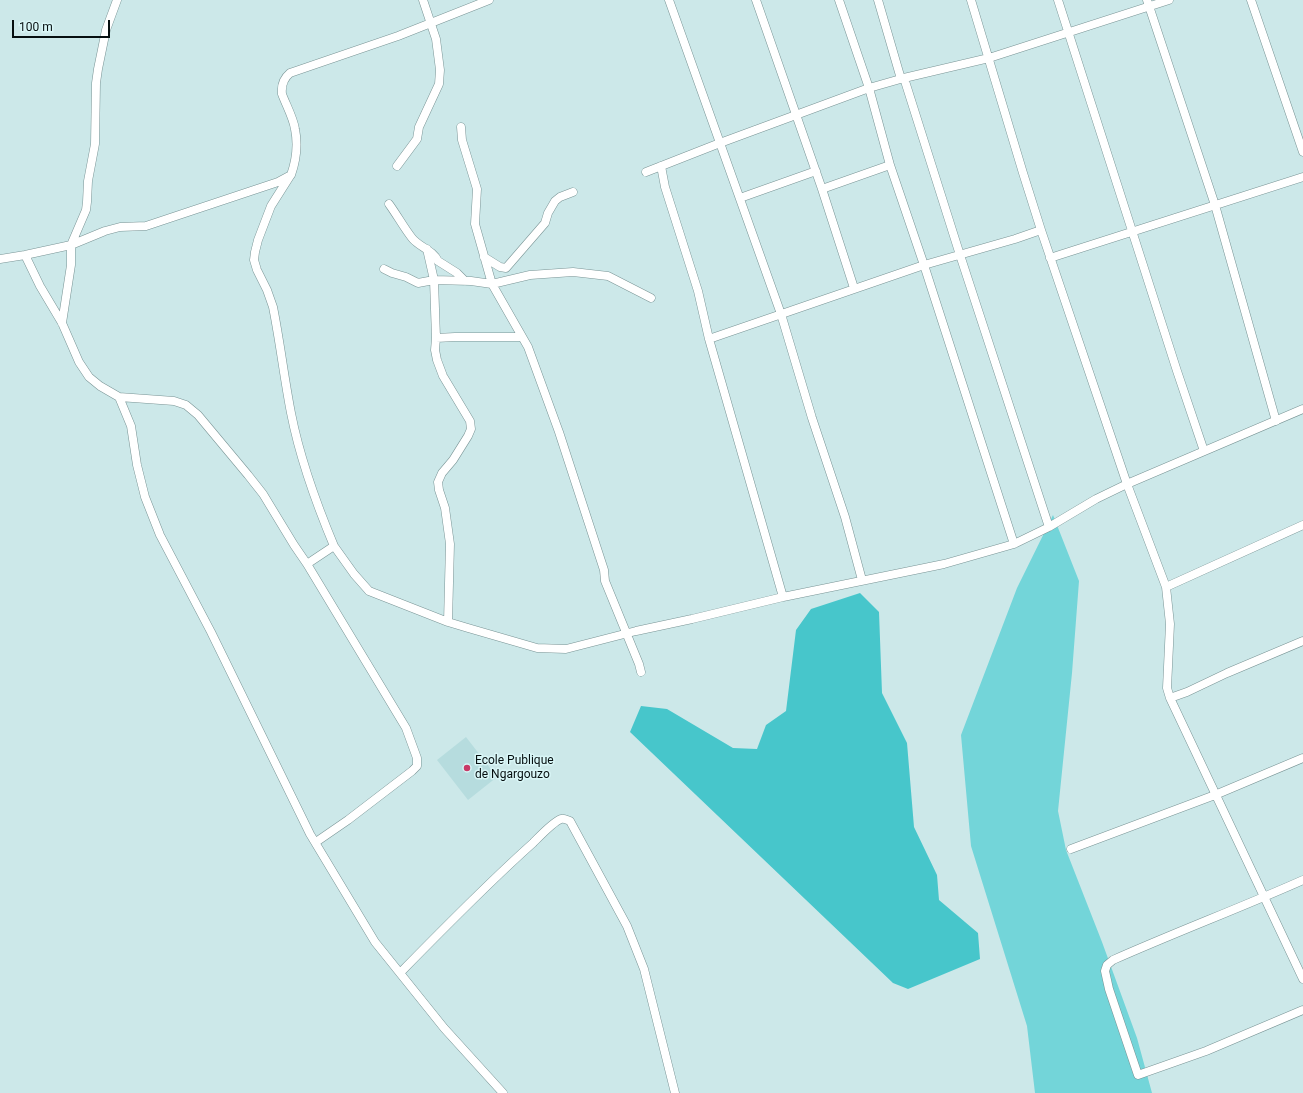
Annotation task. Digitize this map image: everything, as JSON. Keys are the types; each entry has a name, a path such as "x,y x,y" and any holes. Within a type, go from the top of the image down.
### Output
{"street":[{"path":"62,324 71,265 71,245 88,202 88,181 95,144 96,83 98,69 106,30 117,0"},
{"path":"397,166 417,139 420,127 439,84 439,57 436,39 423,0"},
{"path":"489,0 398,36 296,70 285,77 281,88 295,128 296,139 294,166 291,175 271,206 258,240 254,260 273,307 291,413 304,466 320,514 334,546 354,574 369,591 448,622 537,648 566,650 627,633 692,619 783,596 944,564 1014,544 1049,527 1096,499 1127,484 1303,409"},
{"path":"669,0 781,314 812,418 845,517 862,580"},
{"path":"756,0 816,171 854,288"},
{"path":"839,0 869,88 890,165 924,265 1014,544"},
{"path":"878,0 1049,527"},
{"path":"971,0 1050,258 1127,484 1166,587 1170,624 1167,688 1170,698 1214,795 1265,897 1303,979"},
{"path":"1058,0 1204,451"},
{"path":"646,172 869,88 989,58 1069,33 1148,3 1169,0"},
{"path":"1251,0 1303,152"},
{"path":"1148,3 1215,205 1276,421"},
{"path":"461,127 462,140 477,189 475,224 492,284 528,347 559,432 604,570 605,581 627,633 641,672"},
{"path":"822,189 890,165"},
{"path":"661,166 665,187 698,291 709,339 783,596"},
{"path":"740,198 816,171"},
{"path":"0,259 71,245 105,230 120,227 146,226 278,182 291,175"},
{"path":"1050,258 1303,177"},
{"path":"484,257 500,267 506,268 545,223 548,213 555,201 560,197 573,192"},
{"path":"389,204 413,240 427,249 438,261 457,273 465,281"},
{"path":"709,339 924,265 1041,230"},
{"path":"427,249 434,280 435,350 437,360 443,376 470,421 471,429 462,447 442,473 438,482 445,508 450,544 448,622"},
{"path":"25,255 40,286 62,324 79,362 89,377 100,386 119,397 174,401 186,405 198,415 248,475 263,494 307,564 406,728 417,758 417,766 348,820 316,842"},
{"path":"384,269 418,283 434,280 492,284 530,275 573,272 608,276 651,298"},
{"path":"436,338 455,336 522,337"},
{"path":"119,397 131,426 134,448 145,498 160,535 211,632 310,834 375,942 444,1028 503,1093"},
{"path":"1166,587 1303,525"},
{"path":"307,564 334,546"},
{"path":"1170,698 1303,641"},
{"path":"1071,849 1214,795 1303,758"},
{"path":"400,973 521,853 554,824 561,819 566,819 570,821 627,926 644,969 675,1093"},
{"path":"1303,880 1113,960 1107,965 1106,972 1109,989 1138,1075 1206,1051 1303,1010"}],"shaded area":[{"path":"1053,515 1079,581 1072,673 1058,811 1066,850 1137,1038 1152,1093 1035,1093 1027,1026 971,846 961,735 1017,588"},
{"path":"860,593 879,612 882,693 907,743 914,827 937,875 939,900 978,933 980,959 908,989 893,983 630,732 641,706 667,709 733,748 757,749 766,725 786,711 796,630 811,609"},
{"name":"Ecole Publique de Ngargouzo","path":"466,737 497,777 468,800 437,760"}],"place":[{"name":"Ecole Publique de Ngargouzo","path":"467,768"}]}
